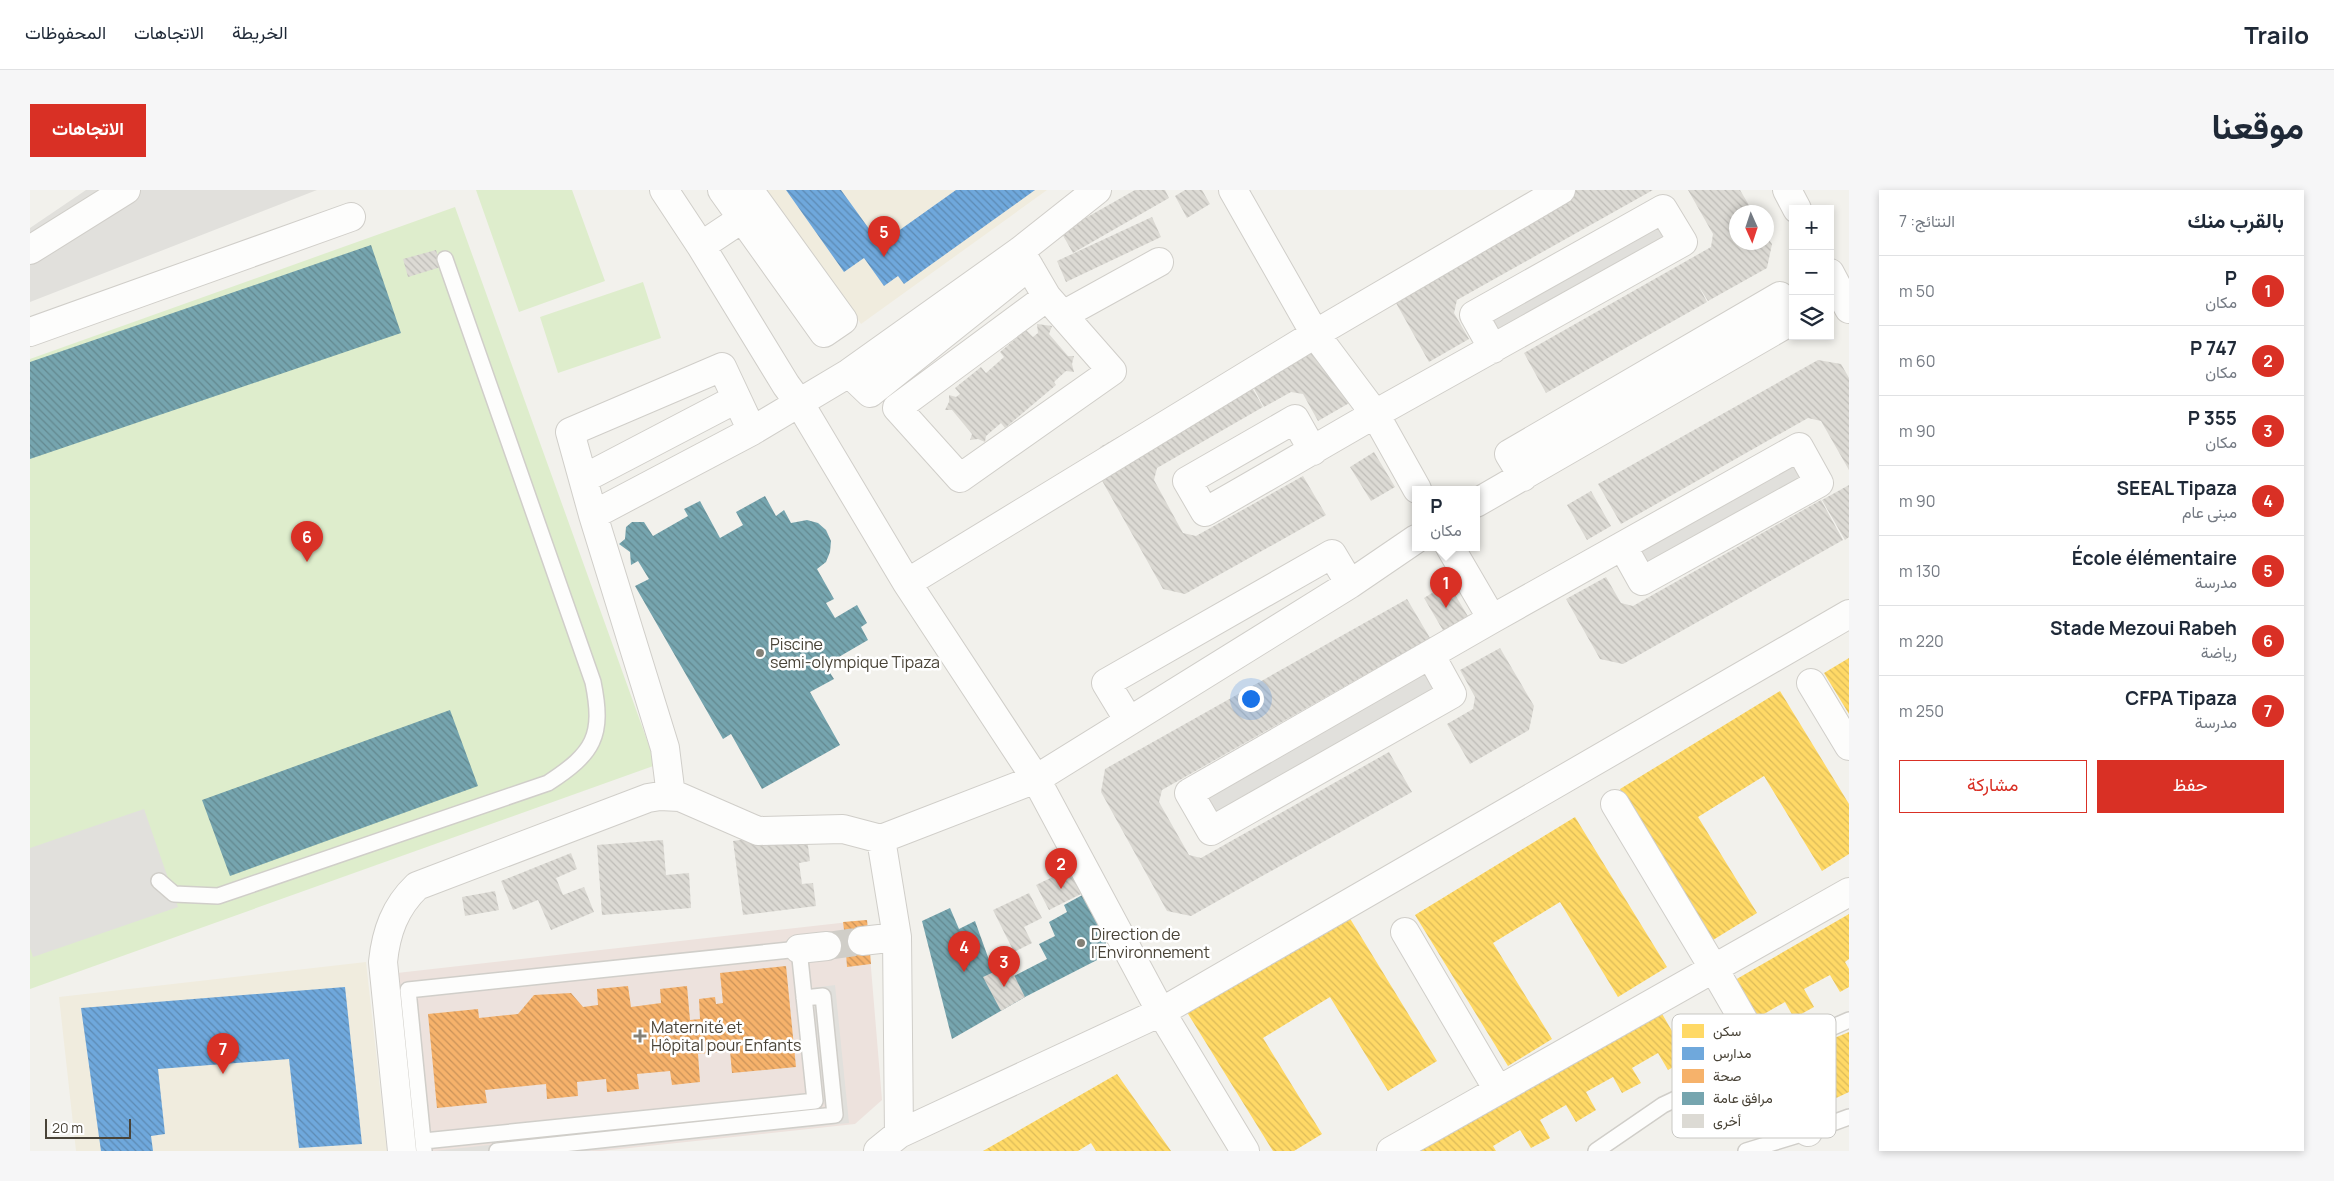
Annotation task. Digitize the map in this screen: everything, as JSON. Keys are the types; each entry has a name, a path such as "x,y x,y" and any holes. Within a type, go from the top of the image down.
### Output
{"street":[{"path":"30,250 126,190"},
{"path":"664,190 701,246 760,345 800,404 907,584 1036,779 1161,1012 1245,1151"},
{"path":"701,246 751,205 722,190"},
{"path":"593,514 752,431 849,373 1025,258 1096,190"},
{"path":"1233,190 1314,334 1375,414 1415,486"},
{"path":"907,584 1314,334 1561,190"},
{"path":"1787,190 1795,205"},
{"path":"1313,451 1375,414 1493,349 1683,242 1664,209 1474,315 1493,349"},
{"path":"30,332 351,217"},
{"path":"1025,258 1055,306 1112,371 960,478 897,408 1055,306 1159,262"},
{"path":"1523,477 1509,454 1780,296 1789,310"},
{"path":"1480,501 1789,322"},
{"path":"671,796 665,748 593,514 570,432 722,367 752,431"},
{"path":"583,479 736,399"},
{"path":"1430,656 1452,694 1211,831 1189,793 1492,619 1799,448 1819,483 1642,581 1623,547"},
{"path":"417,1148 383,962 385,945 392,922 406,896 417,886 638,801 654,797 671,796 688,800 758,830 843,829 881,838 1036,779 1350,584 1412,542"},
{"path":"1452,551 1492,619"},
{"path":"1129,721 1106,684 1332,554 1350,584"},
{"path":"878,1151 899,1134 1161,1012 1849,614"},
{"path":"1811,683 1849,746"},
{"path":"1615,804 1741,1014"},
{"path":"881,838 897,937 899,1134"},
{"path":"1391,1151 1849,892"},
{"path":"1405,932 1498,1090"},
{"path":"862,941 897,937"},
{"path":"799,949 827,946"}],"lane":[{"path":"159,881 174,894 218,896 548,783 582,757 593,741 598,725 597,704 592,682 445,259"},
{"path":"799,949 815,1100 417,1148 408,990 799,949"},
{"path":"497,1151 835,1115 823,996 804,998"},
{"path":"1836,1026 1849,1020"},
{"path":"1596,1151 1672,1101"},
{"path":"1836,1122 1849,1117"},
{"path":"1746,1151 1788,1138"}],"shaded area":[{"path":"86,190 317,190 30,302 30,228"},
{"path":"765,190 1047,190 861,324"},
{"path":"1666,199 1693,247 1490,358 1465,313"},
{"path":"1803,439 1829,486 1640,590 1614,543"},
{"path":"1433,646 1462,696 1209,841 1180,790"},
{"path":"144,809 178,907 33,957 30,948 30,848"},
{"name":"Maternité et Hôpital pour Enfants","path":"867,920 882,1100 855,1124 601,1151 415,1151 397,973"},
{"path":"366,962 387,1151 76,1151 59,997"},
{"path":"835,985 849,1123 586,1151 434,1151 825,1108 812,988"}],"green space":[{"path":"476,190 572,190 605,281 519,312"},
{"path":"455,207 656,765 30,989 30,359"},
{"path":"643,282 661,338 558,373 540,317"}],"building: سكن":[{"path":"1849,658 1849,714 1824,673"},
{"path":"1780,691 1849,804 1849,854 1822,871 1764,776 1698,817 1757,913 1713,940 1620,789"},
{"path":"1575,817 1667,967 1618,997 1560,902 1493,943 1552,1039 1508,1066 1415,915"},
{"path":"1346,912 1437,1061 1388,1091 1330,997 1263,1038 1322,1134 1294,1151 1273,1151 1185,1009"},
{"path":"1849,914 1849,959 1845,962 1849,969 1849,987 1840,992 1830,975 1804,989 1814,1007 1801,1014 1792,1014 1785,1002 1764,1014 1755,1014 1735,980"},
{"path":"1657,1005 1672,1031 1672,1068 1668,1070 1658,1053 1632,1068 1641,1083 1622,1093 1613,1077 1586,1092 1596,1110 1576,1122 1566,1105 1540,1120 1550,1138 1531,1148 1520,1130 1493,1146 1496,1151 1403,1151"},
{"path":"1849,1032 1849,1092 1836,1098 1836,1037"},
{"path":"1117,1074 1171,1151 1096,1151 1091,1143 1078,1151 983,1151"}],"building: مدارس":[{"path":"786,190 841,190 880,244 956,190 1035,190 904,284 898,276 884,286 864,258 844,272"},
{"path":"345,987 362,1144 299,1148 289,1059 158,1069 165,1134 151,1136 153,1151 101,1151 81,1008"}],"building: صحة":[{"path":"867,920 871,964 847,967 846,953 835,954 835,938 845,937 843,922"},
{"path":"786,966 796,1067 732,1073 730,1051 698,1054 700,1082 672,1085 670,1071 637,1074 639,1089 607,1092 606,1079 577,1082 578,1096 547,1099 546,1084 485,1090 487,1103 437,1108 428,1014 478,1009 479,1018 518,1014 534,995 571,993 583,1007 598,1005 597,989 628,986 631,1007 661,1003 660,989 687,986 690,1020 700,1019 699,999 715,997 716,1004 723,1003 720,973"}],"building: مرافق عامة":[{"path":"371,245 401,333 30,459 30,362"},
{"name":"Piscine semi-olympique Tipaza","path":"765,496 776,516 784,510 791,523 807,520 818,523 826,530 831,541 830,552 826,562 817,569 834,599 826,603 835,618 857,605 867,623 861,627 868,640 825,665 834,679 810,692 840,745 762,789 731,734 723,739 635,586 649,579 638,561 631,565 630,552 619,544 625,539 626,527 632,522 644,522 653,536 688,516 684,509 700,501 720,538 743,525 736,512"},
{"path":"450,710 478,786 230,876 202,800"},
{"path":"1086,893 1108,936 1102,958 1099,957 1099,959 1025,997 952,1039 922,921 950,908 959,929 975,921 989,960 1004,955 1014,976 1047,959 1039,944 1055,936 1049,922 1067,912 1064,905"}],"building: أخرى":[{"path":"1135,190 1165,190 1169,198 1073,253 1061,232"},
{"path":"1185,190 1202,190 1210,204 1187,218 1175,196"},
{"path":"1560,190 1653,190 1457,300 1454,313 1469,339 1429,362 1396,303 1401,280"},
{"path":"1688,190 1740,190 1749,205 1729,205 1729,250 1771,250 1767,268 1708,301 1698,285 1707,302 1546,393 1524,353 1711,247 1713,234"},
{"path":"1152,217 1161,237 1066,282 1057,261"},
{"path":"436,250 441,267 408,277 403,259"},
{"path":"1037,324 1052,326 1049,334 1068,356 1074,356 1072,364 1074,372 1066,371 1054,382 1056,385 1005,428 1001,423 986,436 985,442 978,439 970,440 972,434 952,410 945,410 949,402 949,395 956,397 960,394 955,388 981,367 986,373 1004,357 1000,352 1026,330 1033,337 1038,333"},
{"path":"1300,334 1358,398 1318,421 1303,394 1291,392 1264,407 1242,367"},
{"path":"1818,360 1841,364 1849,378 1849,470 1821,421 1808,418 1621,524 1598,484"},
{"path":"1241,368 1263,407 1157,468 1154,480 1183,533 1196,536 1303,476 1326,515 1185,594 1163,589 1096,470 1100,447"},
{"path":"1374,452 1395,487 1371,501 1350,467"},
{"path":"1849,485 1849,537 1845,540 1822,500"},
{"path":"1591,491 1611,526 1587,540 1567,505"},
{"path":"1821,500 1843,540 1623,664 1600,659 1566,599 1606,577 1621,603 1633,606"},
{"path":"1448,583 1469,618 1444,632 1424,598"},
{"path":"1407,599 1430,638 1162,790 1159,802 1189,855 1201,858 1389,752 1412,792 1191,916 1167,911 1101,792 1105,769"},
{"path":"1500,648 1534,706 1529,730 1470,764 1447,724 1473,709 1475,697 1460,670"},
{"path":"806,831 810,861 799,863 802,884 813,883 816,906 743,915 733,841"},
{"path":"663,840 666,875 689,873 691,908 602,915 597,845"},
{"path":"571,853 577,869 556,878 563,895 584,887 594,912 551,930 538,900 513,910 501,881"},
{"path":"1073,867 1085,892 1049,910 1036,885"},
{"path":"495,891 499,910 465,916 462,897"},
{"path":"1029,893 1042,918 1024,927 1032,943 1014,952 993,910"},
{"path":"1009,965 1025,997 1001,1011 983,977"}],"tunnel":[{"path":"827,946 862,941"}],"place":[{"name":"École élémentaire","path":"884,257"},
{"name":"Stade Mezoui Rabeh","path":"307,562"},
{"name":"P","path":"1446,608"},
{"name":"Piscine semi-olympique Tipaza","path":"760,653"},
{"name":"P 747","path":"1061,889"},
{"name":"Direction de l'Environnement","path":"1081,943"},
{"name":"SEEAL Tipaza","path":"964,972"},
{"name":"P 355","path":"1004,987"},
{"name":"Maternité et Hôpital pour Enfants","path":"640,1036"},
{"name":"CFPA Tipaza","path":"223,1074"}]}
